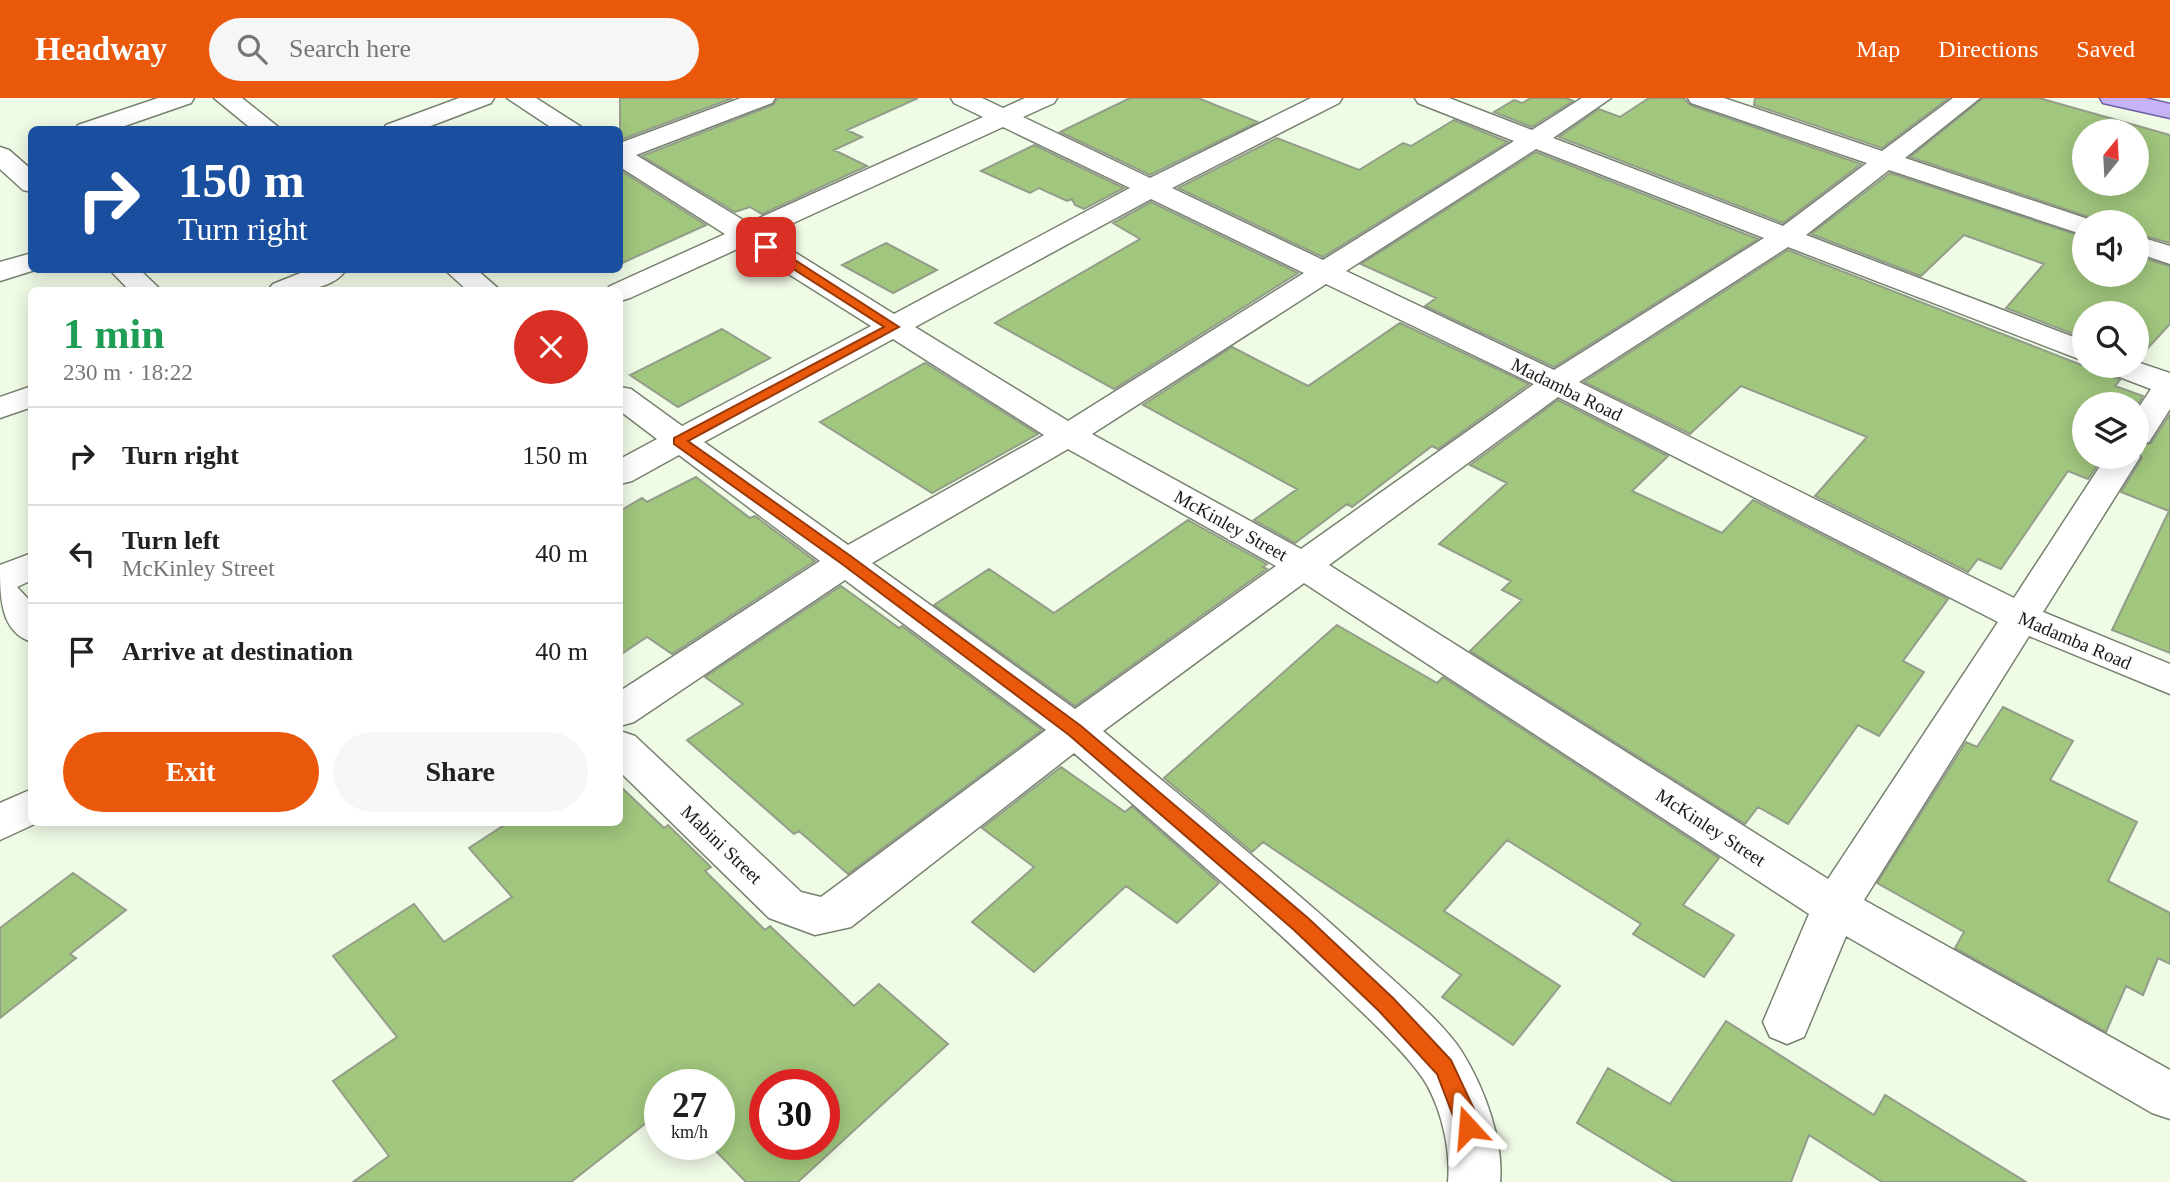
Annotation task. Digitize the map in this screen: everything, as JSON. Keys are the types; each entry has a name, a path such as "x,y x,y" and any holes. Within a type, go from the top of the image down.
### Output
{"main road":[{"path":"2112,98 2170,111"}],"street":[{"path":"100,126 182,98"},
{"path":"226,98 264,126"},
{"path":"406,126 482,98"},
{"path":"519,98 567,126"},
{"path":"623,153 763,98"},
{"name":"Madamba Road","path":"963,98 1556,383 2020,617 2170,680"},
{"path":"623,291 744,233 1045,98"},
{"path":"623,471 1151,188 1330,98"},
{"path":"1427,98 1784,239 2072,347"},
{"path":"623,709 847,561 1068,435 1600,98"},
{"path":"1700,98 1885,163 2072,223"},
{"path":"1075,730 1556,383 1784,239 1968,98"},
{"path":"1,157 28,149"},
{"name":"McKinley Street","path":"623,156 1068,435 1304,566 1835,907 2170,1096"},
{"path":"1,157 28,181"},
{"path":"2149,248 2170,255"},
{"path":"0,272 28,262"},
{"path":"127,273 143,287"},
{"path":"290,287 325,273"},
{"path":"463,273 481,287"},
{"path":"2149,376 2170,384 2149,416"},
{"path":"0,408 28,397"},
{"path":"623,398 1075,730 1301,924 1386,1004 1444,1067 1463,1109 1476,1164 1475,1182"},
{"path":"1787,1022 1835,907 2115,469"},
{"path":"0,580 28,567"},
{"path":"0,591 28,624"},
{"name":"Mabini Street","path":"623,750 785,905 807,916 821,918 835,913 1075,730"},
{"path":"0,823 28,808"}],"building":[{"path":"620,98 733,98 623,139 623,126 620,126"},
{"path":"778,98 918,98 847,130 862,137 834,150 867,166 762,214 750,207 735,212 642,156 773,105"},
{"path":"1130,98 1198,98 1258,122 1150,175 1060,132"},
{"path":"1531,98 1566,98 1573,101 1532,127 1494,112 1514,100 1522,103"},
{"path":"1649,98 1684,98 1690,105 1861,164 1783,223 1559,137 1599,109 1620,117"},
{"path":"1755,98 1949,98 1882,148 1754,105"},
{"path":"1983,98 2039,98 2113,119 2072,119 2072,196 2149,196 2149,129 2170,135 2170,243 2149,237 2149,210 2072,211 1910,157"},
{"path":"1454,120 1508,142 1323,257 1178,188 1277,138 1359,170 1403,143 1411,146"},
{"path":"1034,145 1124,188 1084,209 1075,205 1072,199 1067,201 1039,188 1030,193 981,171"},
{"path":"1536,152 1758,239 1554,367 1425,306 1436,298 1361,264"},
{"path":"623,172 706,225 623,263"},
{"path":"1890,173 2072,233 2072,287 2149,287 2149,260 2170,266 2170,324 2149,347 2149,301 2072,301 2072,333 2006,308 2044,264 1964,235 1921,276 1811,234"},
{"path":"1151,202 1298,273 1114,389 995,323 1140,239 1113,223"},
{"path":"886,243 937,270 893,293 842,265"},
{"path":"1788,250 2072,361 2072,378 2115,378 2120,380 2115,386 2132,392 2072,392 2072,469 2095,469 2088,479 2068,471 2001,569 1978,559 1968,572 1815,496 1867,437 1741,386 1690,434 1584,382"},
{"path":"1400,323 1529,384 1438,449 1432,446 1352,507 1347,504 1295,543 1254,520 1297,489 1143,405 1232,347 1308,386"},
{"path":"722,329 770,358 678,407 630,375"},
{"path":"925,363 1038,434 932,493 820,422"},
{"path":"1558,400 1668,456 1632,491 1722,533 1753,500 1948,599 1903,661 1924,672 1879,736 1858,725 1788,824 1758,807 1745,824 1470,651 1522,600 1502,590 1511,581 1439,544 1507,483 1470,465"},
{"path":"2170,414 2170,653 2112,630 2169,511 2121,492 2135,469 2149,469 2151,443"},
{"path":"696,477 750,518 755,516 815,561 672,654 647,637 623,653 623,509 642,498 647,502"},
{"path":"1188,520 1267,564 1263,567 1267,569 1075,706 934,605 989,569 1054,613"},
{"path":"841,586 899,628 902,626 1042,730 848,874 799,831 794,834 687,740 743,704 705,677"},
{"path":"1337,625 1437,683 1443,677 1719,858 1683,905 1734,935 1704,977 1633,934 1641,924 1507,840 1444,911 1560,986 1513,1045 1442,997 1461,975 1263,842 1252,852 1164,778"},
{"path":"2003,707 2073,741 2050,780 2137,822 2108,881 2170,913 2170,964 2158,958 2143,995 2126,986 2106,1032 1955,948 1964,932 1877,883 1966,742 1977,747"},
{"path":"1061,767 1125,812 1132,806 1219,883 1177,923 1126,886 1034,972 972,922 1034,867 982,828"},
{"path":"623,789 664,828 668,825 711,867 705,871 765,930 770,926 854,1006 879,984 948,1044 840,1143 840,1069 749,1069 749,1160 822,1160 798,1182 746,1182 725,1160 735,1160 735,1069 644,1069 644,1125 571,1182 353,1182 389,1156 333,1081 397,1037 333,956 414,904 444,942 512,897 469,848 503,826 623,826"},
{"path":"73,873 126,910 70,954 76,958 0,1018 0,928"},
{"path":"1726,1021 1874,1115 1885,1095 2026,1182 1882,1182 1809,1135 1791,1182 1674,1182 1577,1123 1608,1068 1670,1104"}],"route":[{"path":"766,247 893,327 678,441 847,561 1075,730 1301,924 1386,1004 1444,1067 1468,1127"}]}
